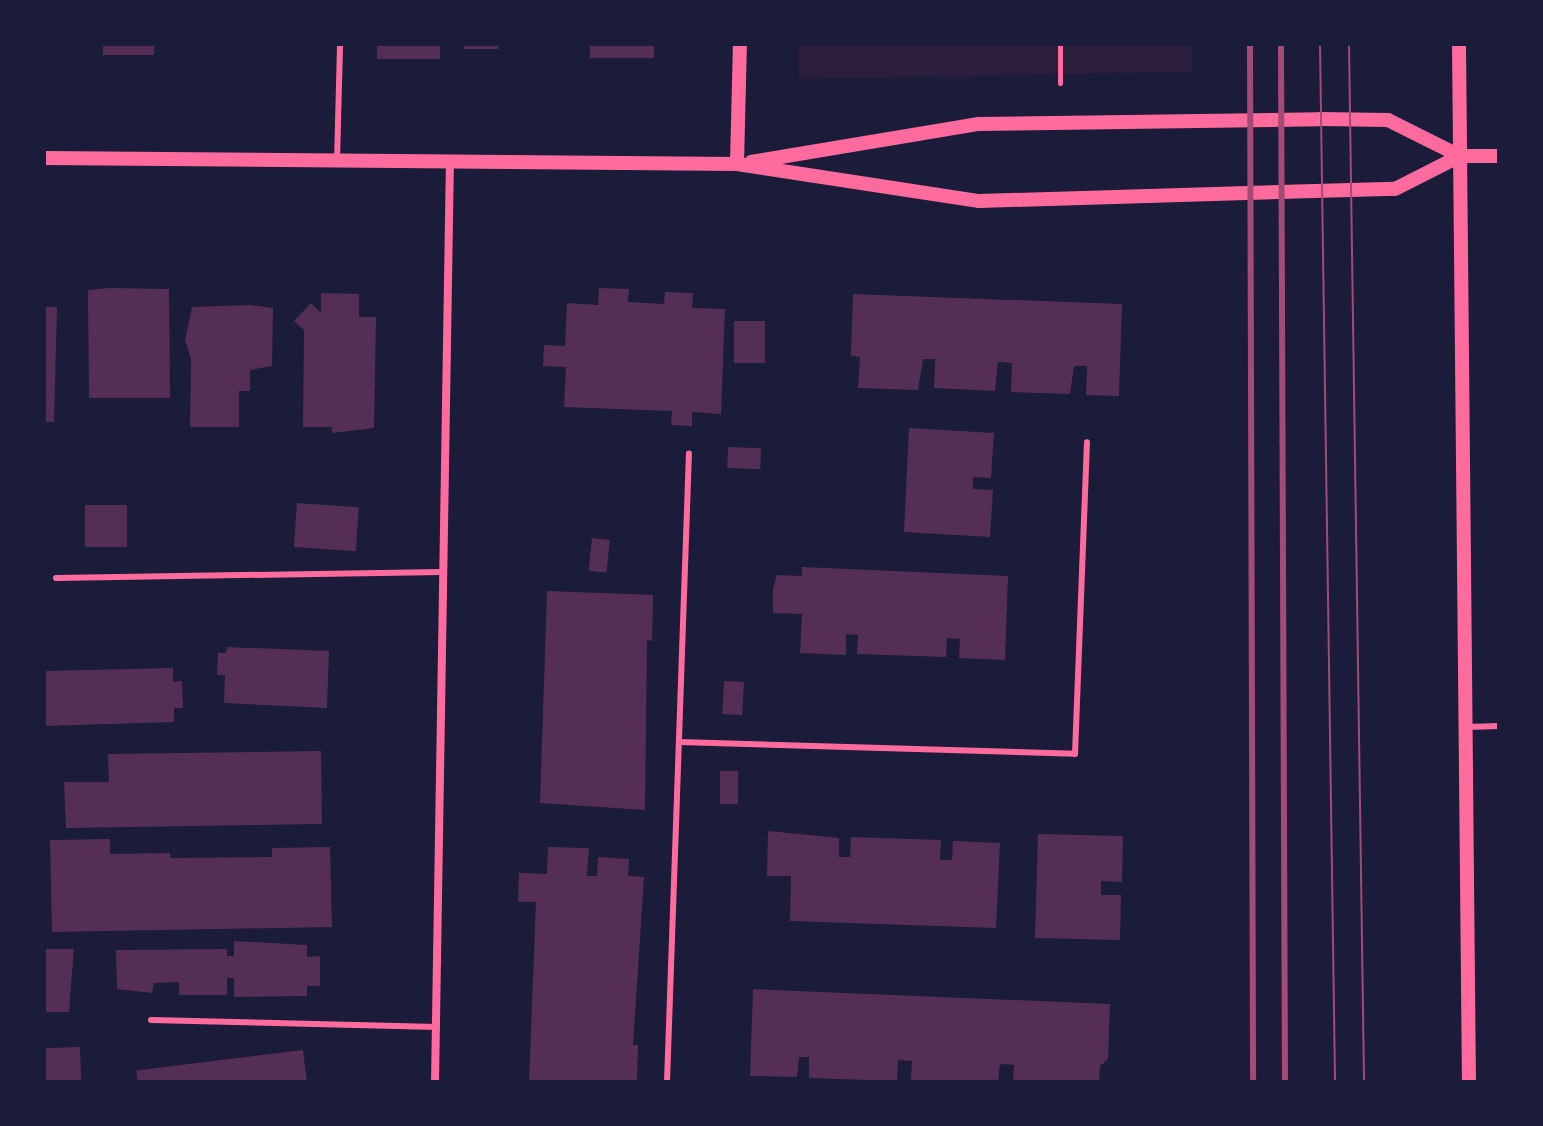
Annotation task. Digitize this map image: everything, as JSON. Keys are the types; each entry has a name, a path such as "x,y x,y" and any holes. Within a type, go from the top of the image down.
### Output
{"street":[{"path":"737,164 740,44"},
{"path":"1459,44 1469,1082"},
{"path":"737,164 979,124 1250,120 1388,120 1460,156 1499,156"},
{"path":"44,158 737,164 979,201 1395,189 1460,156"},
{"path":"435,1082 450,162"}],"lane":[{"path":"337,161 340,44"},
{"path":"679,742 1075,754 1087,442"},
{"path":"667,1082 689,453"},
{"path":"56,578 442,572"},
{"path":"1467,727 1499,726"},
{"path":"151,1020 437,1027"}],"path":[{"path":"1060,44 1060,83"}],"shaded area":[{"path":"798,44 1192,44 1192,72 799,79"}],"building":[{"path":"103,44 154,44 154,55 103,55"},
{"path":"377,44 440,44 440,59 377,59"},
{"path":"464,44 498,44 498,49 464,49"},
{"path":"590,44 654,44 654,58 590,58"},
{"path":"599,288 629,289 628,302 664,304 665,292 693,293 692,308 725,309 721,414 692,412 692,426 671,425 672,411 564,407 566,367 543,366 544,345 565,346 567,303 598,305"},
{"path":"169,289 170,398 89,398 88,290"},
{"path":"321,293 359,294 359,317 376,317 374,428 332,433 332,427 303,427 304,330 294,321 311,303 321,313"},
{"path":"853,294 1122,304 1119,396 1086,395 1087,366 1074,366 1070,394 1011,392 1012,363 998,362 995,391 934,388 935,359 923,359 918,390 858,388 860,357 851,356"},
{"path":"250,305 273,308 272,366 250,370 250,391 239,391 239,427 190,427 191,359 185,340 192,307"},
{"path":"44,307 57,307 54,422 44,422"},
{"path":"734,321 765,321 765,363 734,363"},
{"path":"909,428 994,433 991,478 973,477 973,489 993,490 990,537 904,532"},
{"path":"728,447 761,448 760,469 727,468"},
{"path":"297,503 359,507 356,551 294,547"},
{"path":"85,505 127,505 127,547 85,547"},
{"path":"592,538 610,540 606,573 589,571"},
{"path":"802,567 1008,576 1005,660 959,658 960,639 947,638 946,657 857,654 858,635 846,634 846,655 800,653 802,614 773,613 773,589 777,575 802,576"},
{"path":"547,591 653,595 652,641 647,640 645,810 540,803"},
{"path":"227,647 329,651 327,708 224,703 225,675 217,675 218,653 226,653"},
{"path":"173,668 173,682 182,681 183,708 174,708 174,722 44,726 44,671"},
{"path":"724,681 744,682 742,715 722,714"},
{"path":"321,751 322,824 66,828 64,782 109,782 108,754"},
{"path":"720,771 738,771 738,804 720,804"},
{"path":"768,831 839,838 839,857 850,857 851,837 941,840 940,860 952,860 953,841 1000,843 996,928 790,921 791,876 767,876"},
{"path":"1038,834 1123,836 1122,882 1101,881 1101,895 1121,895 1120,940 1035,938"},
{"path":"110,839 110,854 170,853 170,858 272,857 272,848 330,847 332,927 52,932 50,840"},
{"path":"548,847 589,848 587,876 597,876 598,857 629,859 628,876 644,877 633,1045 638,1045 637,1082 529,1082 536,902 518,902 519,873 547,874"},
{"path":"234,941 307,945 307,957 320,956 320,986 307,986 307,996 234,997 234,978 227,978 227,995 179,995 179,982 154,983 152,993 117,989 116,950 227,949 227,956 234,956"},
{"path":"44,949 74,949 69,1012 44,1012"},
{"path":"753,989 1110,1004 1108,1059 1100,1066 1099,1082 1013,1082 1014,1065 1000,1064 998,1082 911,1080 912,1061 898,1060 897,1081 809,1078 809,1057 799,1057 797,1077 750,1076"},
{"path":"80,1047 81,1082 45,1082 44,1048"},
{"path":"303,1050 307,1082 138,1082 136,1070"}],"tram line":[{"path":"1320,44 1335,1082"},
{"path":"1349,44 1364,1082"}],"railway":[{"path":"1250,44 1253,1082"},
{"path":"1281,44 1285,1082"}]}
